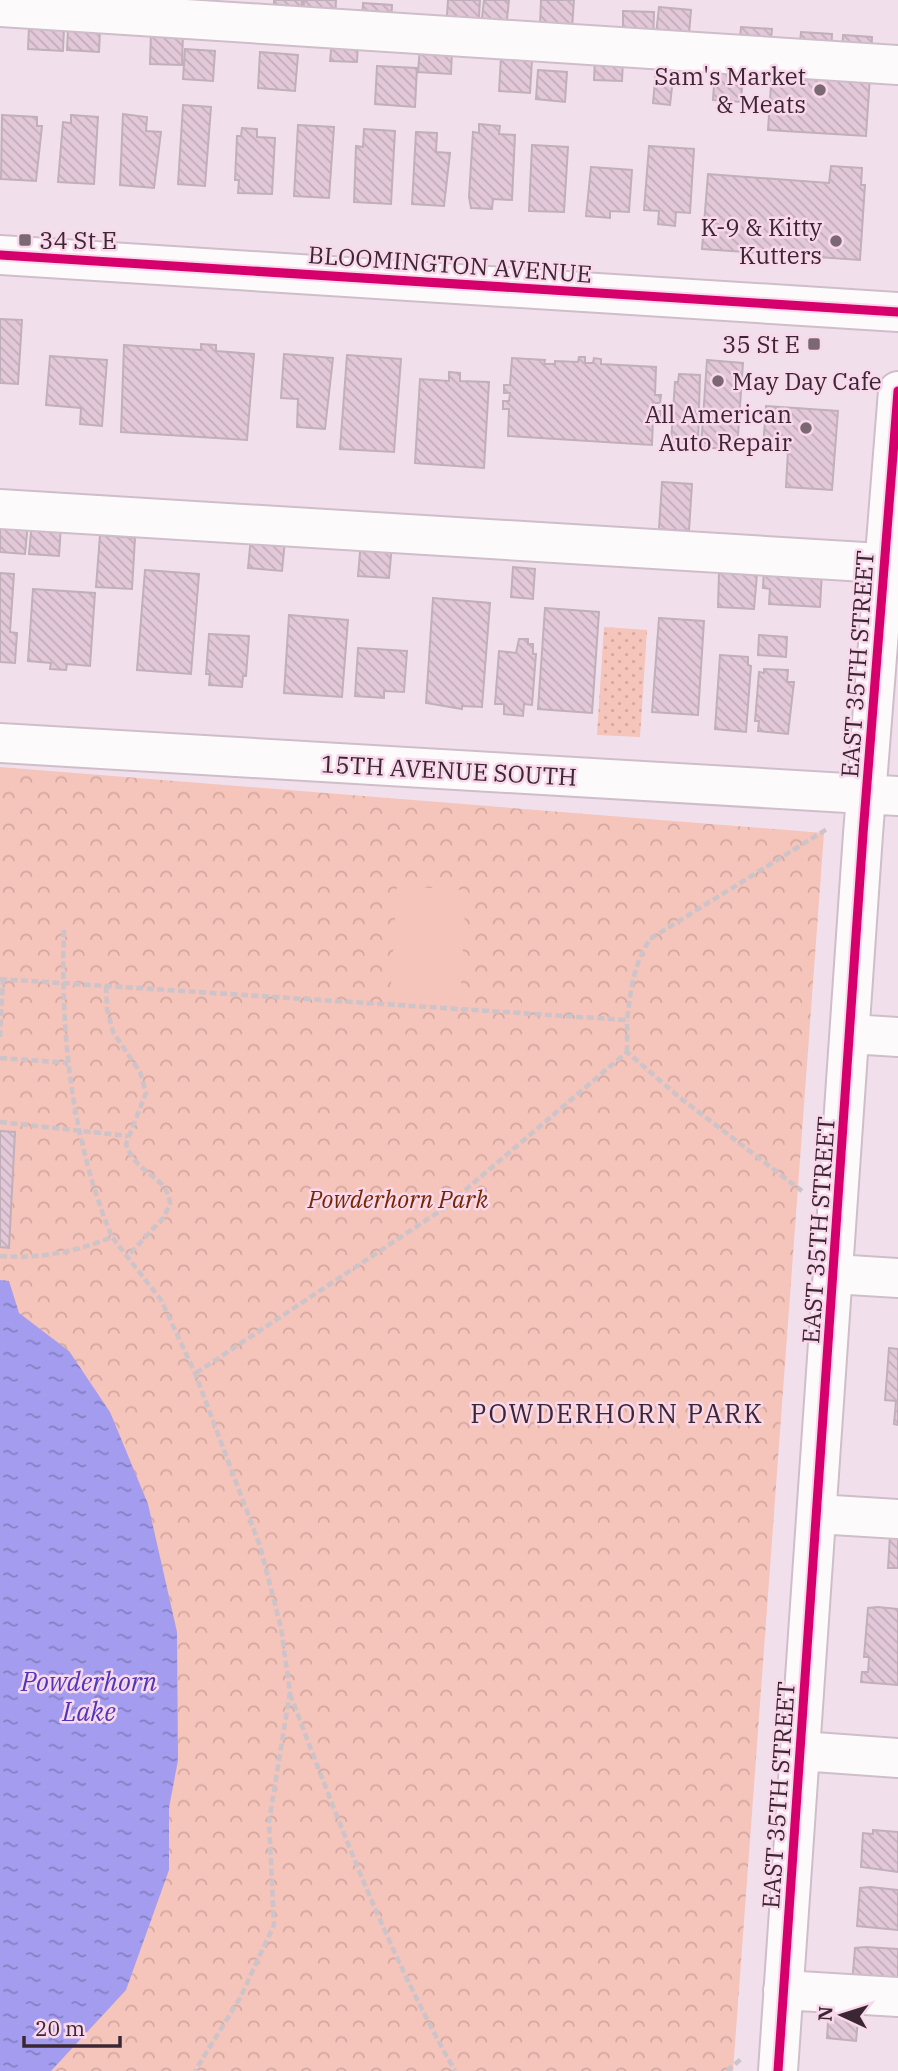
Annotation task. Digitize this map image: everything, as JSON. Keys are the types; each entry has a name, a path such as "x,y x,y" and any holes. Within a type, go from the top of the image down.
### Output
{"street":[{"path":"0,7 898,65"},
{"name":"BLOOMINGTON AVENUE","path":"0,255 898,312"},
{"name":"EAST 35TH STREET","path":"778,2071 851,1034 882,795 898,391"},
{"path":"0,509 890,563"},
{"name":"15TH AVENUE SOUTH","path":"0,743 882,795"},
{"path":"851,1034 898,1037"},
{"path":"834,1274 898,1278"},
{"path":"817,1514 898,1519"},
{"path":"801,1751 898,1758"},
{"path":"783,1990 898,1997"}],"path":[{"path":"803,1191 679,1097 627,1052 627,1020 632,977 638,957 650,939 827,829"},
{"path":"64,930 62,983 68,1063 80,1132 96,1198 112,1237 161,1300 195,1373 260,1546 281,1628 290,1692 353,1860 415,2000 455,2071"},
{"path":"0,1037 2,979 627,1020"},
{"path":"106,986 107,1009 113,1032 140,1072 146,1093 126,1144 135,1164 164,1185 170,1203 164,1217 127,1257"},
{"path":"195,1373 443,1209 627,1052"},
{"path":"0,1058 68,1063"},
{"path":"0,1122 128,1136"},
{"path":"0,1256 27,1258 80,1250 112,1237"},
{"path":"195,2071 240,1998 274,1925 269,1822 290,1692"},
{"path":"727,2071 741,2059"}],"green space":[{"path":"604,627 647,630 640,737 597,735"},
{"name":"Powderhorn Park","path":"0,767 824,833 733,2071 0,2071"},
{"path":"397,886 466,890 460,1006 390,1002"}],"water":[{"name":"Powderhorn Lake","path":"0,1280 9,1281 19,1313 69,1351 110,1412 148,1504 177,1632 178,1760 169,1808 169,1870 126,1990 51,2071 0,2071"}],"building":[{"path":"274,0 302,0 301,16 274,15"},
{"path":"304,0 336,0 335,22 303,21"},
{"path":"448,0 480,0 478,32 446,30"},
{"path":"484,0 509,0 506,29 481,27"},
{"path":"541,0 574,0 572,28 540,26"},
{"path":"363,3 392,5 391,25 362,23"},
{"path":"659,7 691,10 688,46 655,43"},
{"path":"623,11 654,12 653,42 623,41"},
{"path":"29,26 64,28 63,51 28,49"},
{"path":"741,27 772,29 770,51 739,49"},
{"path":"68,29 100,30 99,52 67,50"},
{"path":"151,32 183,33 182,65 150,64"},
{"path":"801,32 832,34 831,55 799,53"},
{"path":"843,35 872,37 871,57 842,55"},
{"path":"332,41 358,42 357,62 330,61"},
{"path":"420,48 452,50 451,74 418,72"},
{"path":"185,49 215,51 213,81 183,79"},
{"path":"260,52 298,55 295,91 258,88"},
{"path":"501,57 532,60 530,93 499,91"},
{"path":"595,58 623,60 622,81 594,80"},
{"path":"377,66 417,68 415,107 375,104"},
{"path":"656,69 674,70 670,105 653,103"},
{"path":"538,70 567,72 565,102 536,99"},
{"path":"715,70 743,72 741,102 713,100"},
{"name":"Sam's Market & Meats","path":"772,70 870,76 866,136 768,130"},
{"path":"183,105 211,107 205,186 178,184"},
{"path":"123,114 147,117 146,131 161,132 154,188 120,185"},
{"path":"2,115 37,117 37,126 42,126 36,181 1,179"},
{"path":"71,115 98,117 94,184 58,182 63,122 71,123"},
{"path":"479,124 500,126 499,134 515,135 512,200 493,199 492,209 471,208 469,197 473,132 479,133"},
{"path":"298,125 334,127 329,198 294,196"},
{"path":"242,128 257,129 257,137 275,138 272,194 238,193 239,180 235,180 237,136 241,136"},
{"path":"364,129 395,131 391,204 354,202 356,146 363,147"},
{"path":"416,132 437,133 436,152 450,153 444,206 412,204"},
{"path":"532,145 568,147 564,212 529,211"},
{"path":"649,146 694,149 690,213 676,212 675,226 658,224 659,211 644,210"},
{"path":"831,166 862,168 861,185 865,185 860,260 702,249 708,174 829,183"},
{"path":"591,167 632,170 629,212 610,211 610,218 586,216"},
{"path":"0,319 22,320 18,384 0,383"},
{"path":"201,344 216,345 216,351 254,354 247,440 121,432 124,345 201,350"},
{"path":"284,354 333,358 325,429 297,427 298,399 281,398"},
{"path":"347,355 401,359 394,452 340,449"},
{"path":"50,356 107,360 102,426 80,424 81,408 46,405"},
{"path":"579,357 585,357 585,363 593,363 594,358 601,359 601,364 656,367 655,395 661,395 660,403 653,403 653,411 661,411 660,418 653,418 652,445 508,436 509,409 503,409 503,401 509,401 510,393 504,393 504,385 510,385 512,358 545,360 544,364 555,364 555,361 578,362"},
{"path":"707,360 743,363 737,450 701,447"},
{"path":"449,372 460,373 460,381 489,382 484,468 415,463 420,379 449,381"},
{"path":"679,374 700,375 698,444 671,442 675,382 678,382"},
{"path":"766,406 838,411 832,490 786,487 788,450 763,449"},
{"path":"662,482 692,484 689,531 659,529"},
{"path":"0,519 28,522 25,554 0,552"},
{"path":"32,522 61,525 59,556 29,554"},
{"path":"100,535 135,538 132,589 96,587"},
{"path":"251,537 285,540 282,571 248,568"},
{"path":"361,541 392,544 389,578 358,576"},
{"path":"513,567 535,569 533,599 511,597"},
{"path":"764,567 822,571 820,607 769,604 770,589 763,588"},
{"path":"145,570 199,574 191,674 137,670"},
{"path":"719,572 757,574 754,609 718,607"},
{"path":"0,573 14,574 10,632 17,633 15,663 0,662"},
{"path":"33,589 95,593 90,666 67,664 66,670 50,669 51,663 28,661"},
{"path":"433,598 490,603 482,707 462,706 462,709 426,703"},
{"path":"545,608 599,612 592,713 538,709"},
{"path":"289,615 348,620 342,697 284,693"},
{"path":"659,618 704,621 698,715 652,712"},
{"path":"209,634 249,636 246,676 243,676 242,687 209,685 210,674 206,674"},
{"path":"759,635 787,637 786,657 758,655"},
{"path":"519,639 528,639 528,644 533,644 533,654 536,654 532,705 524,704 523,716 504,714 504,704 495,704 499,651 516,653"},
{"path":"358,648 407,651 404,692 384,691 384,698 355,696"},
{"path":"720,655 748,657 748,665 751,666 746,732 715,729"},
{"path":"764,669 788,670 787,682 794,682 788,734 758,731 759,721 755,721 759,672 764,673"},
{"path":"0,1131 15,1132 9,1248 0,1247"},
{"path":"889,1348 898,1349 898,1425 894,1424 896,1401 885,1400"},
{"path":"890,1535 898,1536 898,1568 888,1568"},
{"path":"868,1608 898,1609 898,1685 861,1682 862,1672 868,1672 869,1657 864,1657"},
{"path":"873,1830 898,1832 898,1872 861,1867 863,1833 873,1834"},
{"path":"860,1888 898,1890 898,1930 857,1926"},
{"path":"855,1948 898,1949 898,1989 852,1984"},
{"path":"829,2007 859,2010 856,2041 827,2038"}],"cycle path":[{"path":"0,255 898,312"},
{"path":"778,2071 863,834 898,391"}],"place":[{"name":"Sam's Market & Meats","path":"820,90"},
{"name":"34 St E","path":"25,240"},
{"name":"K-9 & Kitty Kutters","path":"836,241"},
{"name":"35 St E","path":"814,344"},
{"name":"May Day Cafe","path":"718,381"},
{"name":"All American Auto Repair","path":"806,428"}],"district":[{"name":"POWDERHORN PARK","path":"617,1413"}]}
